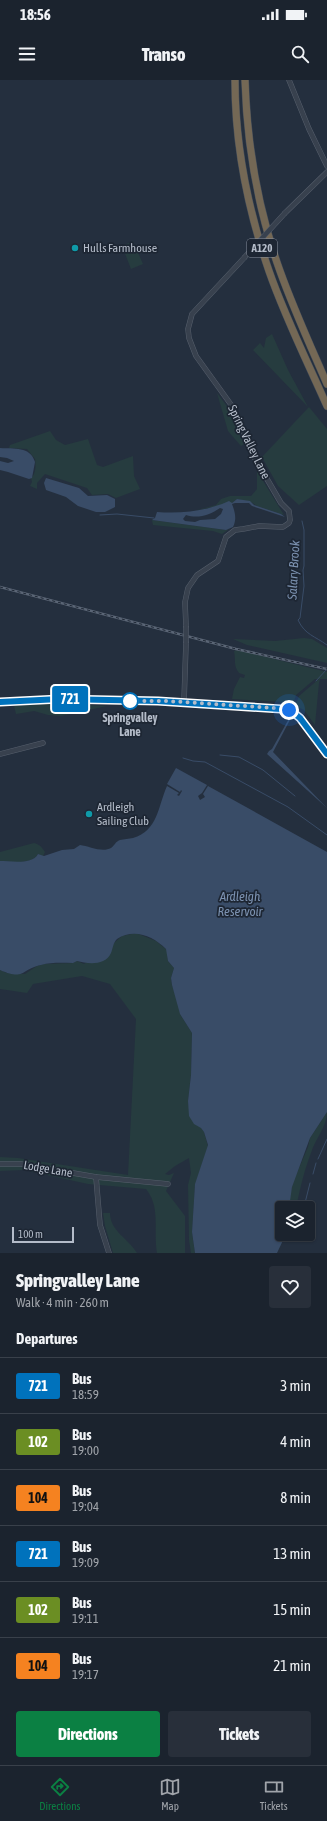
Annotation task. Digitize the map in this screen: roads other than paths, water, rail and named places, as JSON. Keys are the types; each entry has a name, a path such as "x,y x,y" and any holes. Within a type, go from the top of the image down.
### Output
{"highway":[{"name":"A120","path":"235,80 238,127 243,168 259,240 290,324 327,406"},
{"name":"A120","path":"245,80 248,131 262,211 285,285 327,384"}],"main road":[{"path":"0,702 60,699 184,702 289,710 305,723 327,754"}],"street":[{"path":"289,80 309,129 327,166"},
{"name":"Spring Valley Lane","path":"184,702 186,643 185,602 188,588 198,574 218,561 226,537 236,530 259,526 281,528 287,525 290,520 289,511 280,501 253,455 232,406 200,362 189,338 189,324 192,314 286,213 327,172"},
{"path":"0,754 43,743"},
{"name":"Lodge Lane","path":"0,1164 21,1164 96,1177 168,1184"},
{"path":"96,1177 100,1225 109,1253"}],"water":[{"path":"0,448 21,449 29,453 35,462 32,478 29,479 0,470 0,461 8,463 14,461 0,457"},
{"path":"46,478 79,488 88,496 107,495 115,499 115,507 105,512 96,512 78,506 66,497 46,490 44,483"},
{"path":"237,499 250,501 254,505 281,514 285,517 252,506 249,503 235,503 232,504 235,516 233,527 226,530 152,520 155,518 157,512 175,513 194,511 229,501 232,503","holes":["220,508 223,509 221,514 215,519 200,520 195,522 185,521 183,519 186,515 195,517 212,513"]},
{"path":"291,715 292,716 273,752 327,808 267,754 272,749"},
{"name":"Ardleigh Reservoir","path":"176,768 207,785 198,796 200,800 205,797 203,794 208,786 327,852 327,1112 310,1138 292,1187 290,1201 275,1201 275,1241 283,1241 277,1253 195,1253 192,1232 195,1184 208,1145 204,1132 201,1128 194,1124 189,1116 188,1101 191,1075 192,1033 180,1014 171,978 174,968 168,961 166,949 161,944 149,937 130,934 117,939 111,953 101,962 86,963 77,961 73,963 49,963 19,974 8,973 0,970 0,861 15,862 31,860 38,854 44,856 62,850 74,849 80,845 104,850 111,848 120,840 141,835 148,830 156,817 167,786 179,793 177,795 179,796 182,791 181,790 180,792 167,784"}],"waterway":[{"path":"100,515 117,514 154,518"},
{"name":"Salary Brook","path":"302,521 304,530 304,586 300,618 298,620 307,632 327,645"},
{"name":"Salary Brook","path":"316,681 327,669"},
{"name":"Salary Brook","path":"293,711 294,704"},
{"path":"220,755 239,757 263,770 295,796"},
{"path":"183,758 205,762 288,807 327,835"},
{"path":"318,1159 327,1139"},
{"path":"313,1174 316,1163"},
{"path":"306,1201 310,1183"}],"railway":[{"path":"0,587 236,649 327,669"}],"place":[{"name":"Hulls Farmhouse","path":"75,248"},
{"name":"Springvalley Lane","path":"130,701"},
{"name":"Ardleigh Sailing Club","path":"89,814"}]}
